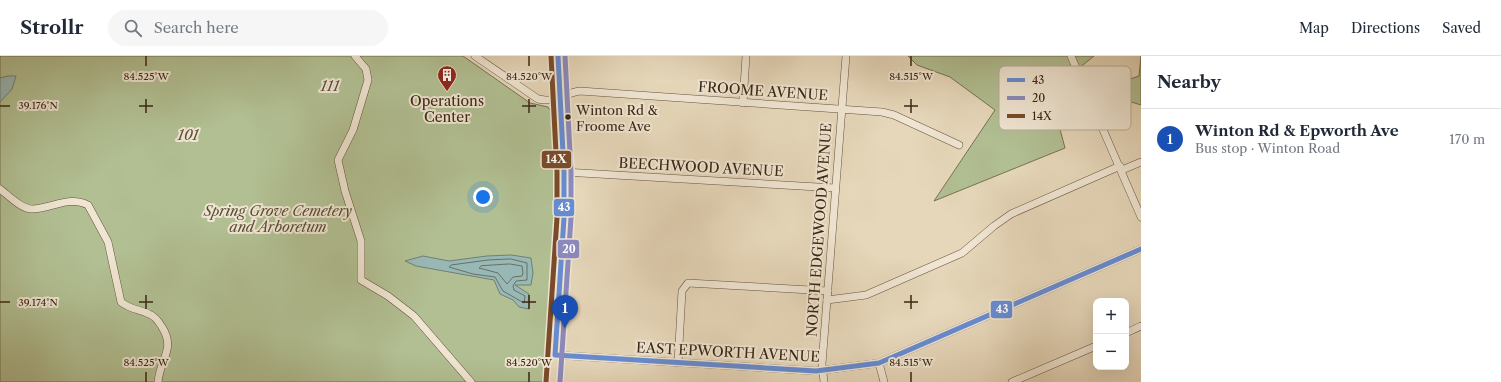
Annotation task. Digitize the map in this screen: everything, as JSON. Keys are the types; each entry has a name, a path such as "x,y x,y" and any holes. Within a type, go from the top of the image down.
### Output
{"main road":[{"path":"553,382 564,218 564,172 558,56"}],"street":[{"path":"355,56 366,69 368,80 353,130 338,160 345,191 361,240 361,280 388,296 414,316 471,382"},
{"name":"FROOME AVENUE","path":"475,56 538,99 548,101 560,98 569,93 580,91 887,112 959,145"},
{"path":"743,103 746,56"},
{"name":"NORTH EDGEWOOD AVENUE","path":"824,382 823,370 827,300 846,56"},
{"path":"1071,56 1075,66"},
{"path":"1104,130 1141,217"},
{"path":"827,300 866,295 962,253 1010,214 1121,168 1141,162"},
{"name":"BEECHWOOD AVENUE","path":"564,172 835,188"},
{"path":"0,189 18,203 31,209 74,201 82,202 88,205 108,242 121,302 133,310 150,314 155,318 169,339 169,346 160,367 158,382"},
{"name":"EAST EPWORTH AVENUE","path":"555,355 823,370 879,363 1141,249"},
{"path":"678,363 682,291 688,283 828,291"},
{"path":"1129,332 1141,326"},
{"path":"1012,382 1093,347"},
{"path":"879,363 884,382"}],"green space":[{"name":"Spring Grove Cemetery and Arboretum","path":"0,56 463,56 530,103 548,107 552,113 555,210 543,382 0,382"},
{"path":"908,56 1094,56 1082,66 999,66 999,130 1060,130 1065,148 934,201 995,110 950,77 917,65"},
{"path":"1141,56 1141,105 1131,102 1131,79 1139,76"}],"water":[{"path":"16,76 12,89 0,102 0,78"},
{"path":"511,255 531,258 533,273 531,285 515,285 529,294 529,309 519,307 513,300 500,294 494,280 416,266 405,261 423,256 449,261 487,256"}],"transit line":[{"name":"14X","path":"546,382 557,218 557,172 551,56"},
{"name":"43","path":"558,56 564,172 564,218 555,355 816,371 879,363 1141,249"},
{"name":"20","path":"560,382 571,218 571,172 565,56"}],"place":[{"name":"Operations Center","path":"447,92"},
{"name":"Winton Rd & Froome Ave","path":"568,117"},
{"name":"Winton Rd & Epworth Ave","path":"565,328"}],"park label":[{"name":"111","path":"330,86"},
{"name":"101","path":"188,135"}]}
